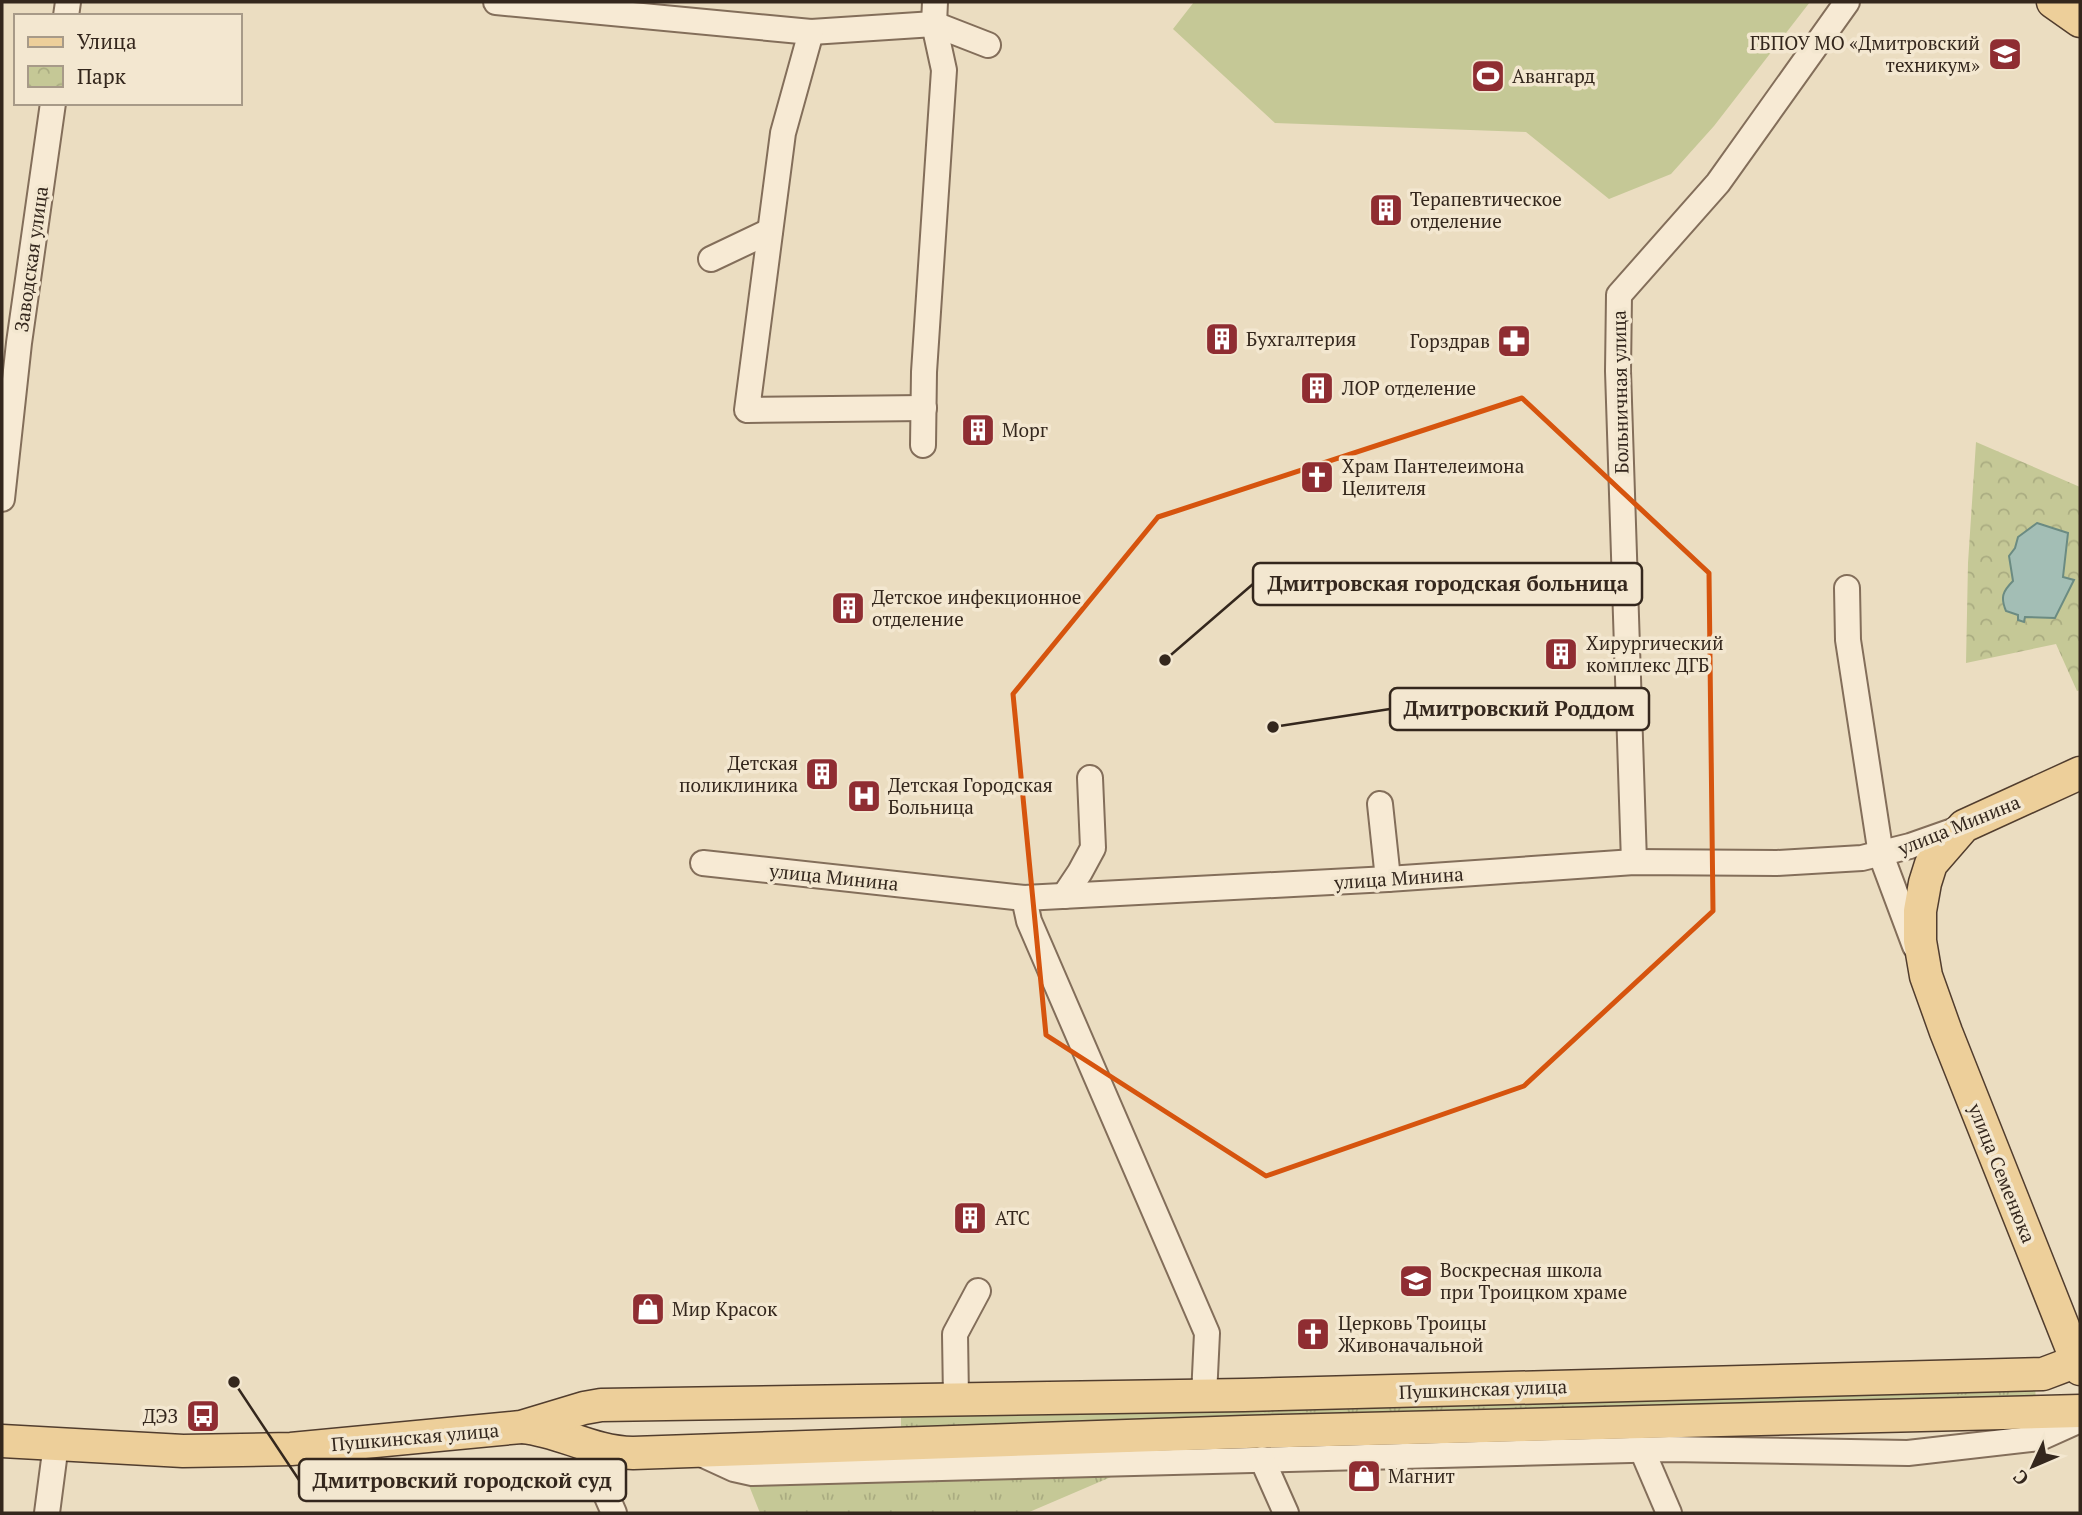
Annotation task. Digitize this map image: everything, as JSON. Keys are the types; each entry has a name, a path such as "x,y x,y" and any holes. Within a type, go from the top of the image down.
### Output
{"main road":[{"path":"2053,2 2080,20"},
{"name":"улица Минина","path":"1964,826 2080,773"},
{"name":"улица Семенюка","path":"1964,826 1931,864 1925,883 1920,911 1920,941 1926,976 1951,1045 2079,1363"},
{"name":"Пушкинская улица","path":"2,1441 183,1451 291,1449 521,1427 584,1408 615,1405 1204,1396 2043,1374 2079,1363"},
{"name":"Пушкинская улица","path":"2028,1412 2052,1402 2071,1381 2079,1363"},
{"path":"886,1444 887,1400"},
{"path":"584,1408 585,1446"},
{"name":"Пушкинская улица","path":"521,1427 538,1429 585,1446 616,1452 1245,1432 2080,1411"}],"street":[{"path":"496,2 811,32 934,13 988,45"},
{"name":"Больничная улица","path":"1634,862 1618,371 1619,295 1718,183 1847,2"},
{"path":"923,445 944,70 934,13"},
{"path":"811,32 783,133 747,410 923,408"},
{"name":"Заводская улица","path":"2,499 10,342 54,105"},
{"path":"711,259 770,231"},
{"name":"улица Семенюка","path":"1847,588 1848,640 1881,855 1926,976"},
{"path":"1064,896 1093,848 1090,778"},
{"path":"1380,804 1388,879"},
{"name":"улица Минина","path":"703,863 1024,898 1388,879 1634,862 1777,863 1881,855 1964,826"},
{"path":"1024,898 1029,921 1208,1333 1204,1396"},
{"path":"956,1398 955,1334 978,1291"},
{"path":"693,1451 734,1469 752,1473 1642,1450 1908,1453 2040,1438 2080,1420"},
{"path":"47,1513 56,1444"},
{"path":"585,1446 614,1513"},
{"path":"1642,1450 1669,1513"},
{"path":"1262,1459 1286,1513"}],"highlighted area":[{"path":"1522,398 1709,573 1713,911 1524,1086 1266,1176 1046,1035 1013,694 1158,517"}],"green space":[{"name":"Авангард","path":"1194,2 1810,2 1714,126 1671,174 1609,199 1526,132 1275,123 1173,29"},
{"path":"1976,442 2080,487 2080,690 2077,691 2056,644 1966,663 1968,563"},
{"path":"2035,1384 2036,1405 901,1431 901,1410"},
{"path":"1153,1459 1027,1513 760,1513 740,1463"}],"water":[{"path":"2037,523 2068,533 2063,577 2074,580 2055,618 2025,617 2024,622 2018,620 2018,615 2006,611 2003,598 2013,581 2009,556 2018,537"}],"place":[{"name":"ГБПОУ МО «Дмитровский техникум»","path":"2005,54"},
{"name":"Авангард","path":"1488,76"},
{"name":"Терапевтическое отделение","path":"1386,210"},
{"name":"Бухгалтерия","path":"1222,339"},
{"name":"Горздрав","path":"1514,341"},
{"name":"ЛОР отделение","path":"1317,388"},
{"name":"Морг","path":"978,430"},
{"name":"Храм Пантелеимона Целителя","path":"1317,477"},
{"name":"Детское инфекционное отделение","path":"848,608"},
{"name":"Хирургический комплекс ДГБ","path":"1561,654"},
{"name":"Дмитровская городская больница","path":"1165,660"},
{"name":"Дмитровский Роддом","path":"1273,727"},
{"name":"Детская поликлиника","path":"822,774"},
{"name":"Детская Городская Больница","path":"864,796"},
{"name":"АТС","path":"970,1218"},
{"name":"Воскресная школа при Троицком храме","path":"1416,1281"},
{"name":"Мир Красок","path":"648,1309"},
{"name":"Церковь Троицы Живоначальной","path":"1313,1334"},
{"name":"Дмитровский городской суд","path":"234,1382"},
{"name":"ДЭЗ","path":"203,1416"},
{"name":"Магнит","path":"1364,1476"}]}
